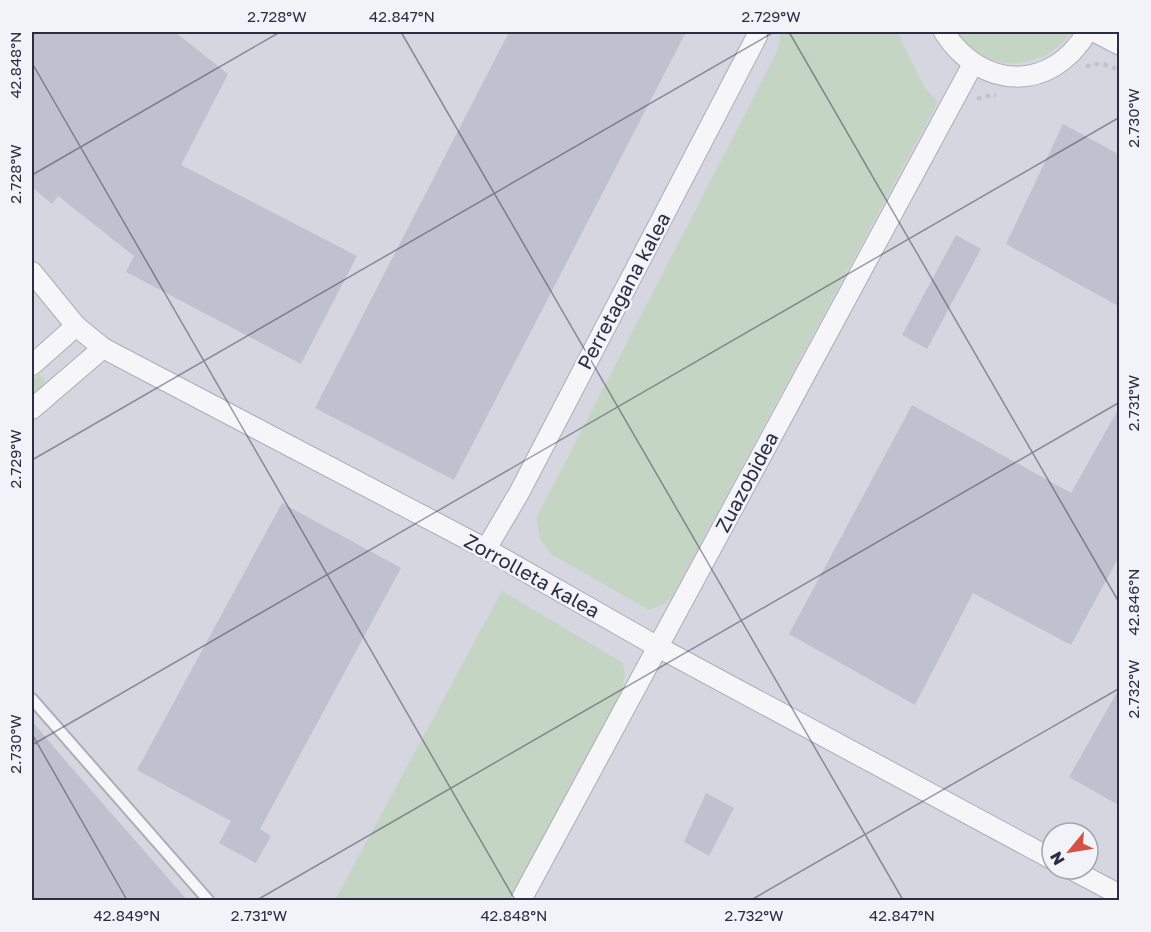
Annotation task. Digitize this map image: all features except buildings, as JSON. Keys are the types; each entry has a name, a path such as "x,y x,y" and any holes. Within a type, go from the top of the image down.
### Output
{"street":[{"name":"Perretagana kalea","path":"486,549 519,493 758,36 757,32"},
{"path":"944,32 955,48 973,64 991,72 1010,76 1029,75 1048,69 1065,59 1079,45 1087,32"},
{"path":"1095,32 1119,45"},
{"name":"Zuazobidea","path":"521,900 973,64"},
{"name":"Zorrolleta kalea","path":"32,272 76,326 103,348 486,549 658,647 1040,853"},
{"path":"32,365 76,326"},
{"path":"32,409 103,348"},
{"path":"1093,881 1119,895"}],"lane":[{"path":"32,699 208,900"}],"shaded area":[{"path":"32,32 1119,32 1119,900 32,900"}],"green space":[{"path":"780,32 897,32 925,88 938,102 672,597 649,610 551,554 540,539 537,517 777,52"},
{"path":"957,32 1071,32 1060,45 1046,55 1030,61 1014,63 982,56 968,46"},
{"path":"39,374 46,382 32,395 32,380"},
{"path":"502,591 623,663 625,674 622,691 509,900 335,900"}]}
